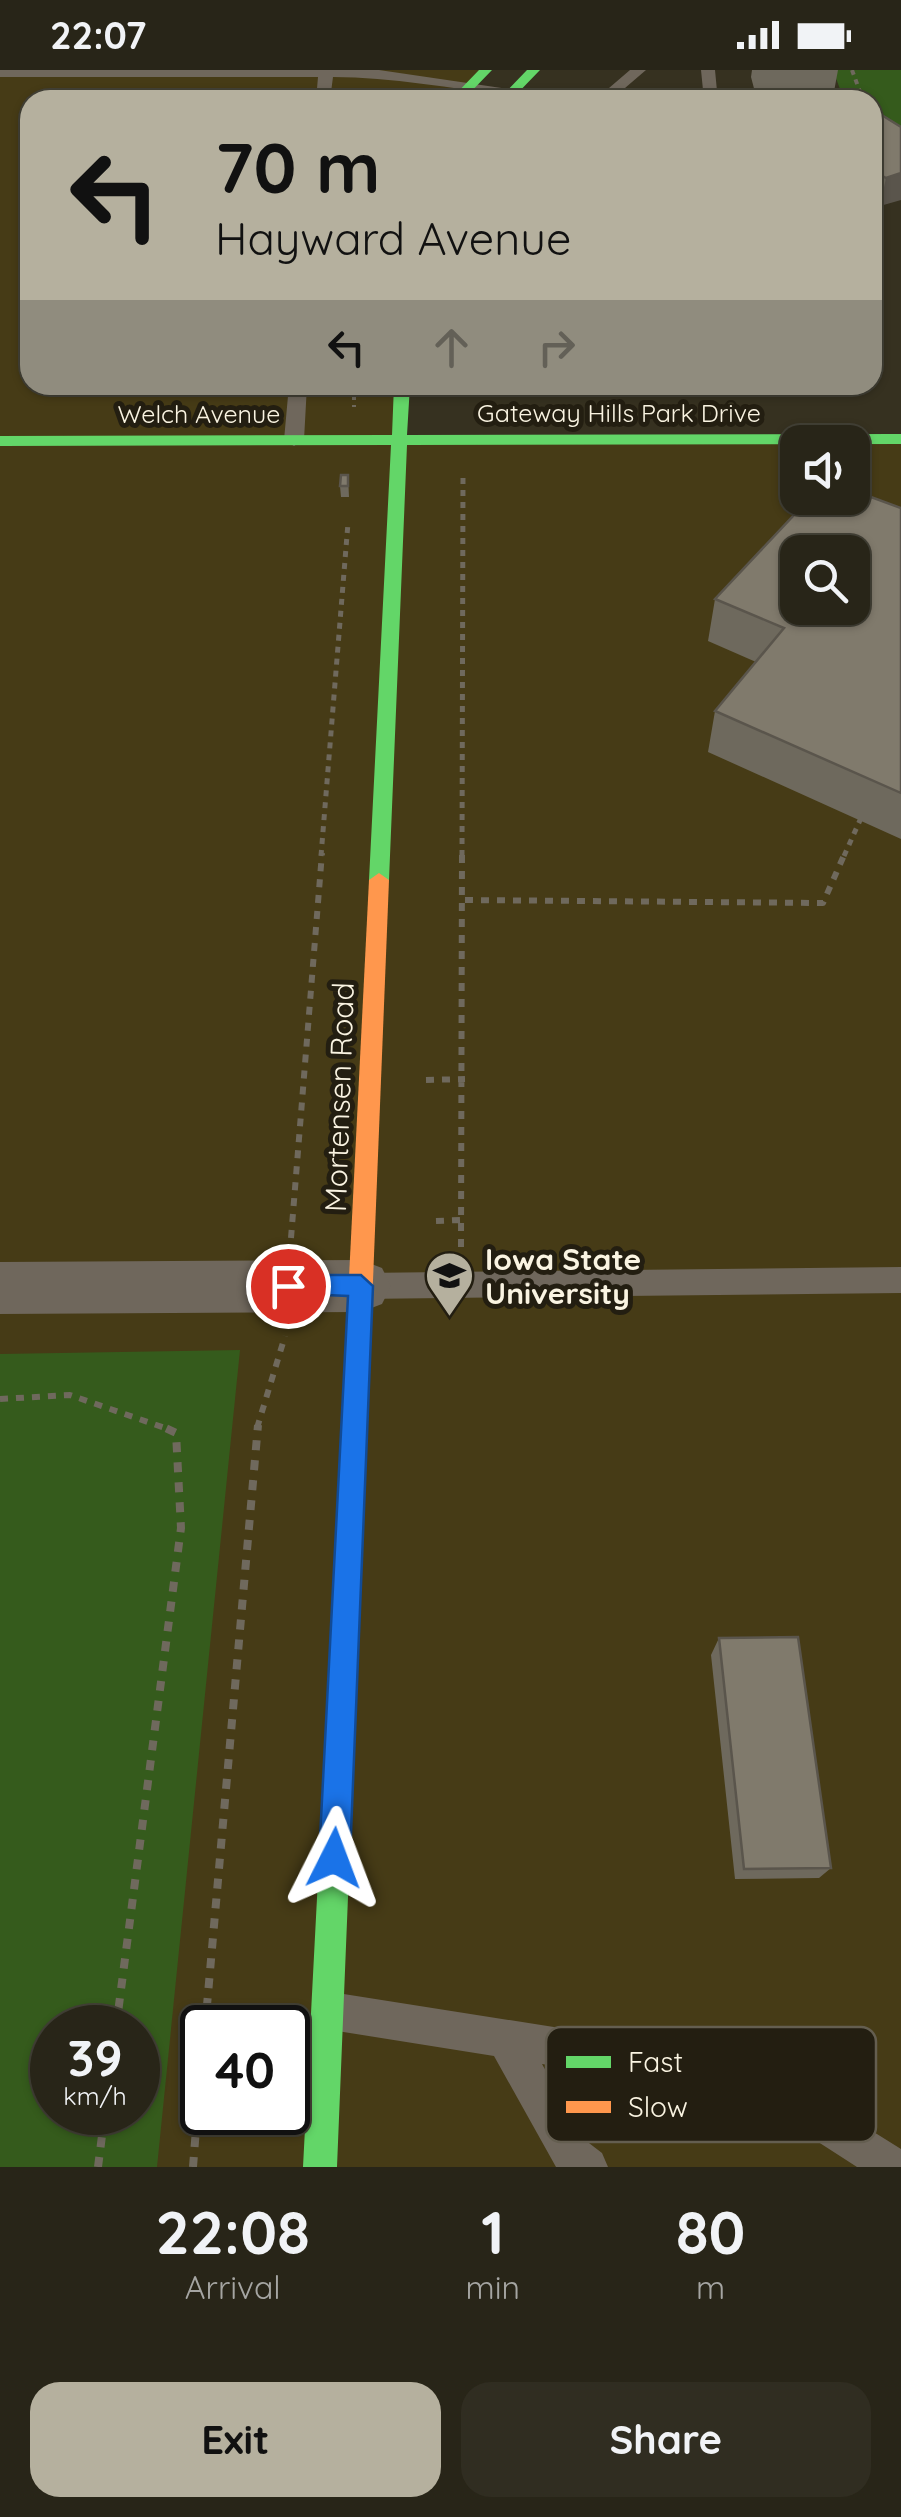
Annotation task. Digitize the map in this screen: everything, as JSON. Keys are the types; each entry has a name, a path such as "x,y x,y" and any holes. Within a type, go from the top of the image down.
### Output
{"street":[{"path":"465,90 486,70"},
{"path":"518,90 534,70"},
{"name":"Mortensen Road","path":"320,2167 400,395"},
{"name":"Gateway Hills Park Drive","path":"398,440 901,439"},
{"name":"Welch Avenue","path":"0,441 398,440"},
{"path":"0,1288 361,1286"}],"lane":[{"path":"614,90 638,70"},
{"path":"0,73 326,71 390,74 451,90"},
{"path":"294,440 297,395"},
{"path":"361,1286 901,1280"},
{"path":"327,2011 546,2046"},
{"path":"506,2040 546,2110"},
{"path":"564,2142 571,2154 588,2167"},
{"path":"854,2142 893,2167"}],"path":[{"path":"462,1247 463,462"},
{"path":"290,1251 343,545 352,508"},
{"path":"465,900 823,903 861,818"},
{"path":"426,1080 464,1079"},
{"path":"436,1221 461,1220"},
{"path":"207,2005 254,1447 259,1415 286,1331"},
{"path":"0,1400 70,1395 135,1414 176,1434 180,1528 119,2005"},
{"path":"98,2167 102,2135"},
{"path":"193,2167 196,2135"}],"shaded area":[{"name":"Iowa State University","path":"0,70 486,70 466,90 20,90 20,395 398,395 397,439 780,439 780,515 870,515 870,439 901,439 901,2167 0,2167"}],"green space":[{"path":"833,70 901,70 901,154 882,140 882,90 840,90"},
{"path":"240,1350 157,2167 0,2167 0,1354"}],"building":[{"path":"882,115 901,127 901,173 882,176"},
{"path":"341,475 348,475 348,486 340,486"},
{"path":"870,497 901,508 901,793 715,711 784,628 715,599 794,515 870,515"},
{"path":"798,1637 831,1868 744,1869 719,1638"}],"traffic: fast":[{"path":"466,90 486,70"},
{"path":"514,90 534,70"},
{"path":"379,880 402,395"},
{"path":"0,441 901,439"},
{"path":"320,2167 353,1456"}],"traffic: slow":[{"path":"353,1456 379,880"}],"place":[{"name":"Iowa State University","path":"450,1318"}],"route":[{"path":"288,1286 361,1286 334,1858"}]}
